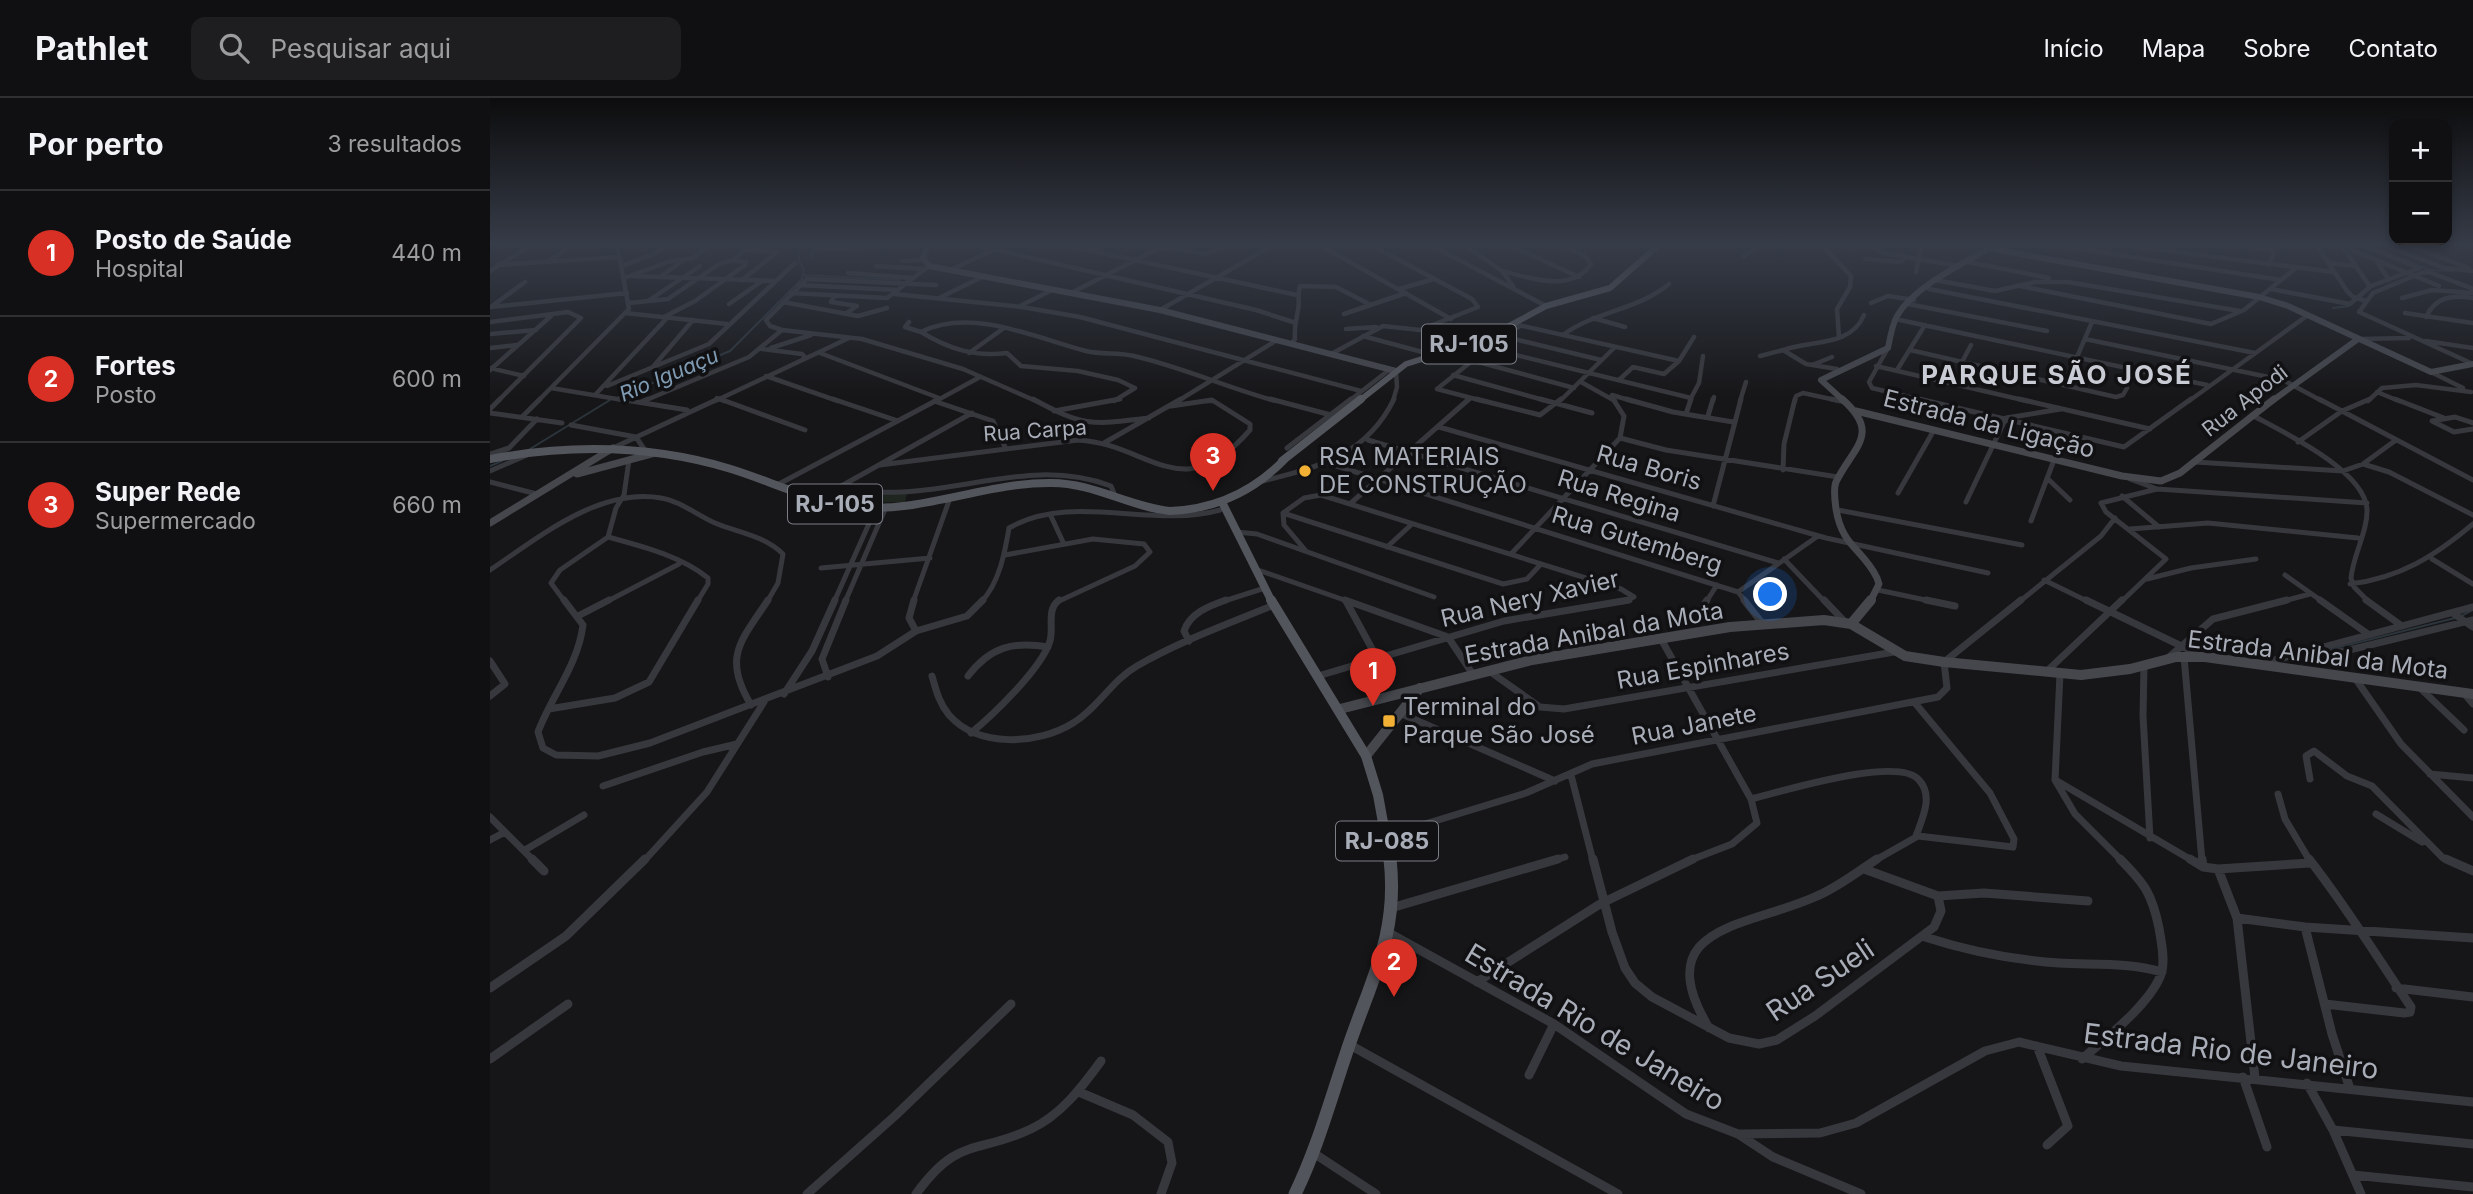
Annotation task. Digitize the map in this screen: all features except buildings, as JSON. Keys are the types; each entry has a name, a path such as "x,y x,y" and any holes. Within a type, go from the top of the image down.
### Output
{"main road":[{"name":"RJ-105","path":"1236,494 1320,432 1393,370 1427,353 1471,344 1518,324 1546,306 1585,295"},
{"name":"RJ-105","path":"490,456 530,451 644,449 663,452 818,499 858,508 909,505 1049,482 1077,484 1162,510 1202,505 1236,494 1263,481 1285,459"},
{"path":"1202,505 1223,508 1236,494"},
{"name":"RJ-085","path":"1223,508 1274,604 1366,756 1377,782 1387,835 1391,908 1389,933 1348,1044 1315,1154 1295,1194"}],"street":[{"path":"491,307 507,295"},
{"path":"491,307 606,295"},
{"path":"522,417 625,313 629,303 627,295"},
{"path":"646,302 656,295"},
{"path":"629,303 668,299 674,295"},
{"path":"595,395 607,386 666,317 701,295"},
{"path":"729,304 742,295"},
{"path":"607,386 699,350 760,295"},
{"path":"789,295 766,320 771,326 782,330 867,340 980,377 1026,395 1061,416 1084,423 1149,418"},
{"path":"835,295 831,302 857,306 845,314"},
{"path":"838,295 887,298 891,295"},
{"path":"919,295 1018,306 1094,320 1361,391"},
{"path":"939,298 944,295"},
{"path":"953,295 960,301"},
{"path":"1018,306 1040,295"},
{"path":"1088,295 1160,310 1393,370"},
{"path":"1160,310 1184,295"},
{"path":"1197,295 1282,316 1293,322"},
{"path":"1291,344 1295,335 1293,322 1299,308 1297,295"},
{"path":"1353,295 1371,305"},
{"path":"1344,314 1400,295"},
{"path":"1410,295 1451,319"},
{"path":"1346,328 1420,330 1478,307 1477,303 1463,295"},
{"path":"1527,295 1546,306"},
{"path":"1563,335 1592,318 1647,302 1656,295"},
{"path":"1839,337 1837,309 1845,295"},
{"path":"1920,295 1895,319 1888,348 1869,385 1879,390 2120,447 2129,446 2207,385 2308,315"},
{"path":"1959,295 2255,354"},
{"path":"2065,295 2211,324 2223,322 2262,295"},
{"path":"2158,295 2241,311"},
{"path":"2249,295 2308,315 2472,393"},
{"path":"2303,295 2350,304 2359,295"},
{"path":"2353,295 2365,300"},
{"path":"2371,295 2365,300 2359,312 2364,316 2473,364"},
{"path":"2402,298 2410,295"},
{"path":"2427,317 2434,301 2459,295"},
{"path":"1871,303 1888,296 2047,331"},
{"path":"783,302 861,316 887,308"},
{"path":"490,321 568,312 581,318 490,411"},
{"path":"625,313 727,324"},
{"path":"2405,313 2473,323"},
{"path":"490,369 552,315"},
{"path":"1760,356 1855,331 1864,315"},
{"path":"1592,318 1625,327"},
{"path":"1895,319 2207,385"},
{"path":"651,370 693,320"},
{"path":"909,322 905,327 923,330 969,353 986,357 1007,353 1021,366 1078,371 1118,380 1135,388 1120,400 1054,411"},
{"path":"2065,384 2092,322"},
{"path":"923,330 939,324 1004,328 1032,333 1096,353 1131,355 1171,366 1212,382 1331,415"},
{"path":"1615,347 1546,414 1533,415 1437,389 1518,324 1679,361"},
{"path":"1897,370 1925,325"},
{"path":"1331,354 1379,327"},
{"path":"969,353 1004,328"},
{"path":"490,334 536,330"},
{"path":"762,349 782,330"},
{"path":"641,402 762,349 816,334"},
{"path":"1363,336 1427,353"},
{"path":"1502,336 1601,360"},
{"path":"1619,380 1631,368 1663,375 1679,361 1694,337"},
{"path":"490,523 613,448 849,338"},
{"path":"2358,339 2411,338 2473,348"},
{"path":"2085,339 2232,369 2294,385 2473,480"},
{"name":"Rua Apodi","path":"2149,480 2170,479 2252,415 2358,339"},
{"path":"1104,443 1212,382 1277,340"},
{"path":"1471,344 1691,398"},
{"path":"490,348 519,345"},
{"path":"1962,362 1971,345"},
{"path":"770,348 802,354 805,357 802,360"},
{"path":"1856,411 1821,380 1838,369 1888,348"},
{"path":"1910,350 2116,397 2123,395 2127,388"},
{"path":"1784,351 1812,365 1838,369"},
{"path":"820,353 993,421 1005,447"},
{"path":"1686,415 1699,383 1703,356"},
{"path":"1812,365 1832,357"},
{"path":"1471,360 1574,388"},
{"path":"2431,372 2473,364"},
{"path":"1877,366 2150,429"},
{"path":"490,369 524,376"},
{"path":"1287,448 1393,370"},
{"path":"1263,481 1352,453 1368,439 1395,398 1398,388 1393,370"},
{"path":"1453,374 1592,413"},
{"path":"766,376 898,421"},
{"path":"777,485 980,377"},
{"path":"1581,382 1608,394 1686,415 1708,416 1732,422"},
{"path":"1713,506 1732,422 1746,382"},
{"path":"2298,442 2342,411 2360,406 2387,387 2407,385 2472,393"},
{"path":"551,388 689,411"},
{"path":"2377,392 2445,418"},
{"path":"1783,470 1784,443 1796,396 1803,393 1846,402"},
{"path":"1511,554 1620,438 1625,425 1623,411 1608,394"},
{"path":"1708,416 1714,397"},
{"path":"717,398 806,430"},
{"path":"1351,503 1470,398"},
{"name":"Rua Carpa","path":"880,465 1075,440 1104,443 1164,467 1185,468 1205,464 1250,430 1250,424 1212,400 1171,406"},
{"path":"1966,502 2004,420 2014,415 2066,409"},
{"path":"490,411 562,424"},
{"name":"Estrada da Ligação","path":"1856,411 2054,460 2149,480"},
{"name":"Estrada da Ligação","path":"1838,477 1863,442 1863,425 1856,411"},
{"path":"818,499 972,413"},
{"path":"2252,415 2343,471 2367,503"},
{"path":"2473,423 2459,417 2432,422 2455,433 2473,429"},
{"path":"490,456 509,448 537,419"},
{"path":"1130,421 1136,427"},
{"path":"571,425 636,437 644,449"},
{"name":"Rua Boris","path":"1439,427 1848,544 1988,573"},
{"path":"1311,430 1320,432"},
{"path":"1898,492 1934,430"},
{"path":"1620,438 1666,450 1838,477 1835,490 1848,544 1874,570 1878,577 1878,590 1848,623 1781,561"},
{"name":"Rua Regina","path":"1368,439 1781,561"},
{"path":"2195,462 2343,471 2363,464 2396,440"},
{"path":"490,471 530,451"},
{"path":"566,478 663,452"},
{"path":"629,460 624,495 608,537 560,570 551,583 583,625 577,655 568,678 548,709 538,732 543,748 556,755 598,755 650,743 828,677 877,656 916,631 947,624 979,606 1005,555 1009,528 1021,521 1050,514 1084,512 1164,518 1223,508"},
{"path":"2031,521 2054,460"},
{"name":"Rua Gutemberg","path":"1326,463 1738,592 1762,623"},
{"path":"2363,464 2389,472 2473,515"},
{"path":"833,490 912,492 1038,472 1098,479 1111,485 1115,496"},
{"path":"2122,476 2157,489"},
{"path":"2047,478 2070,500"},
{"path":"490,482 537,495"},
{"path":"2045,673 2166,559 2102,508 2101,503 2157,489 2367,503"},
{"path":"909,505 912,492"},
{"name":"Rua Nery Xavier","path":"1283,513 1313,495 1351,503 1621,589 1634,597 1627,601 1504,621 1318,676"},
{"path":"2122,496 2160,527"},
{"path":"492,567 573,517 620,502 649,497 668,500 722,526 754,534 783,554 782,571 749,629 736,662 737,678 751,705"},
{"path":"916,631 909,618 911,607 950,498"},
{"path":"2367,503 2350,571 2350,584 2367,602 2402,626"},
{"path":"828,677 823,655 886,507"},
{"path":"784,694 812,650 876,508"},
{"path":"1838,510 2022,545"},
{"path":"1306,551 1283,525 1283,513 1503,584 1527,579 1541,564"},
{"path":"1050,514 1063,542"},
{"path":"1944,662 2101,536 2115,518"},
{"path":"2129,529 2208,523 2358,538"},
{"path":"1387,547 1412,524"},
{"path":"2350,584 2391,578 2432,559 2473,524"},
{"path":"1236,532 1257,534 1434,597"},
{"path":"1738,592 1818,536"},
{"path":"548,709 632,693 649,682 708,584 704,573 644,547 608,537"},
{"path":"971,733 1004,706 1048,647 1053,637 1051,609 1060,597 1141,563 1150,552 1149,547 1136,541 1063,542 1005,555"},
{"path":"821,568 930,558"},
{"path":"2147,579 2191,568 2256,559"},
{"path":"2432,559 2473,583"},
{"path":"578,616 638,588 679,564"},
{"path":"1255,569 1448,637 1472,673"},
{"path":"2285,575 2368,634"},
{"path":"2044,580 2206,657"},
{"path":"1699,612 1717,585"},
{"path":"1188,641 1184,631 1189,618 1209,607 1265,588"},
{"path":"1878,590 1955,606"},
{"path":"2167,659 2213,619 2310,594"},
{"path":"1346,601 1377,658"},
{"path":"834,605 844,604"},
{"path":"932,676 937,700 961,726 989,740 1013,739 1068,727 1085,716 1134,667 1274,604"},
{"path":"2263,664 2368,634 2455,615 2473,607"},
{"path":"2455,615 2469,623"},
{"name":"Estrada Anibal da Mota","path":"1340,709 1472,673 1762,623 1848,623 1894,652 1944,662 2045,673 2094,675 2167,659 2206,657 2468,693"},
{"path":"2285,657 2345,651 2469,623"},
{"path":"2392,630 2402,637"},
{"path":"1477,982 1604,901 1651,876 1742,839 1757,824 1751,799 1661,639"},
{"path":"968,676 982,659 1007,644 1018,642 1048,647"},
{"name":"Rua Espinhares","path":"1487,670 1534,703 1553,709 1894,652"},
{"path":"2184,657 2203,867"},
{"path":"490,662 505,684 490,696"},
{"name":"Rua Janete","path":"1387,835 1555,781 1592,764 1915,704 1938,697 1947,688 1944,662"},
{"path":"2144,666 2143,716 2150,838"},
{"path":"2060,674 2055,780 2075,814 2145,884 2153,901 2162,945 2162,972 2138,1009 2082,1059"},
{"path":"2352,675 2389,731 2428,774 2473,817"},
{"path":"2416,684 2465,730"},
{"path":"1366,756 1420,688"},
{"path":"2468,693 2473,704"},
{"path":"490,988 594,913 707,792 764,702"},
{"path":"1710,1029 1690,991 1688,970 1694,953 1710,938 1736,925 1816,897 1916,836 2006,847 2015,843 1990,793 1915,704"},
{"path":"1402,714 1555,781"},
{"path":"603,786 635,780 707,750 737,744"},
{"path":"2310,779 2306,756 2311,751 2319,752 2347,776 2372,786 2429,847"},
{"path":"1751,799 1870,773 1900,770 1917,777 1927,799 1916,836"},
{"path":"2428,774 2473,778"},
{"name":"Rua Sueli","path":"1571,775 1618,951 1634,983 1652,997 1710,1029 1746,1043 1777,1040 1815,1016 1869,973 1925,937"},
{"path":"2055,780 2203,867 2218,869 2310,863"},
{"path":"2278,794 2285,819 2310,863 2349,910 2396,988 2411,1007 2410,1012 2325,1004"},
{"path":"2376,814 2429,847 2452,865 2473,871"},
{"path":"525,850 584,815"},
{"path":"490,817 544,871"},
{"path":"490,840 505,832"},
{"path":"1391,908 1565,856"},
{"path":"1864,869 1938,896 1984,892 2088,901"},
{"path":"2218,869 2237,918 2255,1078"},
{"path":"1938,896 1941,911 1934,928 1925,937 1952,945 2039,961 2140,965 2162,972"},
{"path":"2237,918 2305,927 2473,938"},
{"path":"2305,927 2350,1089"},
{"name":"Estrada Rio de Janeiro","path":"1389,933 1554,1024 1686,1114 1738,1134 1820,1133 1856,1123 1985,1051 2019,1042 2082,1059 2121,1066 2473,1102"},
{"path":"2396,988 2473,997"},
{"path":"490,1059 568,1004"},
{"path":"807,1194 896,1115 1011,1004"},
{"path":"1529,1076 1554,1024"},
{"path":"1348,1044 1618,1194"},
{"path":"2037,1046 2068,1126 2047,1145"},
{"path":"916,1194 945,1157 956,1151 1033,1128 1079,1092 1101,1061"},
{"path":"2243,1077 2267,1147"},
{"path":"2307,1083 2333,1130 2361,1194"},
{"path":"1079,1092 1151,1125 1166,1138 1172,1152 1172,1165 1161,1194"},
{"path":"2333,1130 2473,1144"},
{"path":"1738,1134 1773,1157 1861,1194"},
{"path":"1315,1154 1376,1194"},
{"path":"2353,1175 2473,1187"}],"shaded area":[{"path":"838,491 907,494 905,502 853,503 830,497"}],"waterway":[{"name":"Rio Iguaçu","path":"619,397 730,351 786,295"},
{"path":"2333,308 2349,306"},
{"name":"Rio Iguaçu","path":"530,449 610,400"},
{"name":"Rio Iguaçu","path":"490,466 502,461"},
{"path":"2461,616 2473,610"},
{"path":"2332,649 2455,618"}],"place":[{"name":"RSA MATERIAIS DE CONSTRUÇÃO","path":"1305,471"},
{"name":"Super Rede","path":"1213,491"},
{"name":"Posto de Saúde","path":"1373,706"},
{"name":"Terminal do Parque São José","path":"1389,721"},
{"name":"Fortes","path":"1394,997"}],"district":[{"name":"PARQUE SÃO JOSÉ","path":"2057,375"}]}
